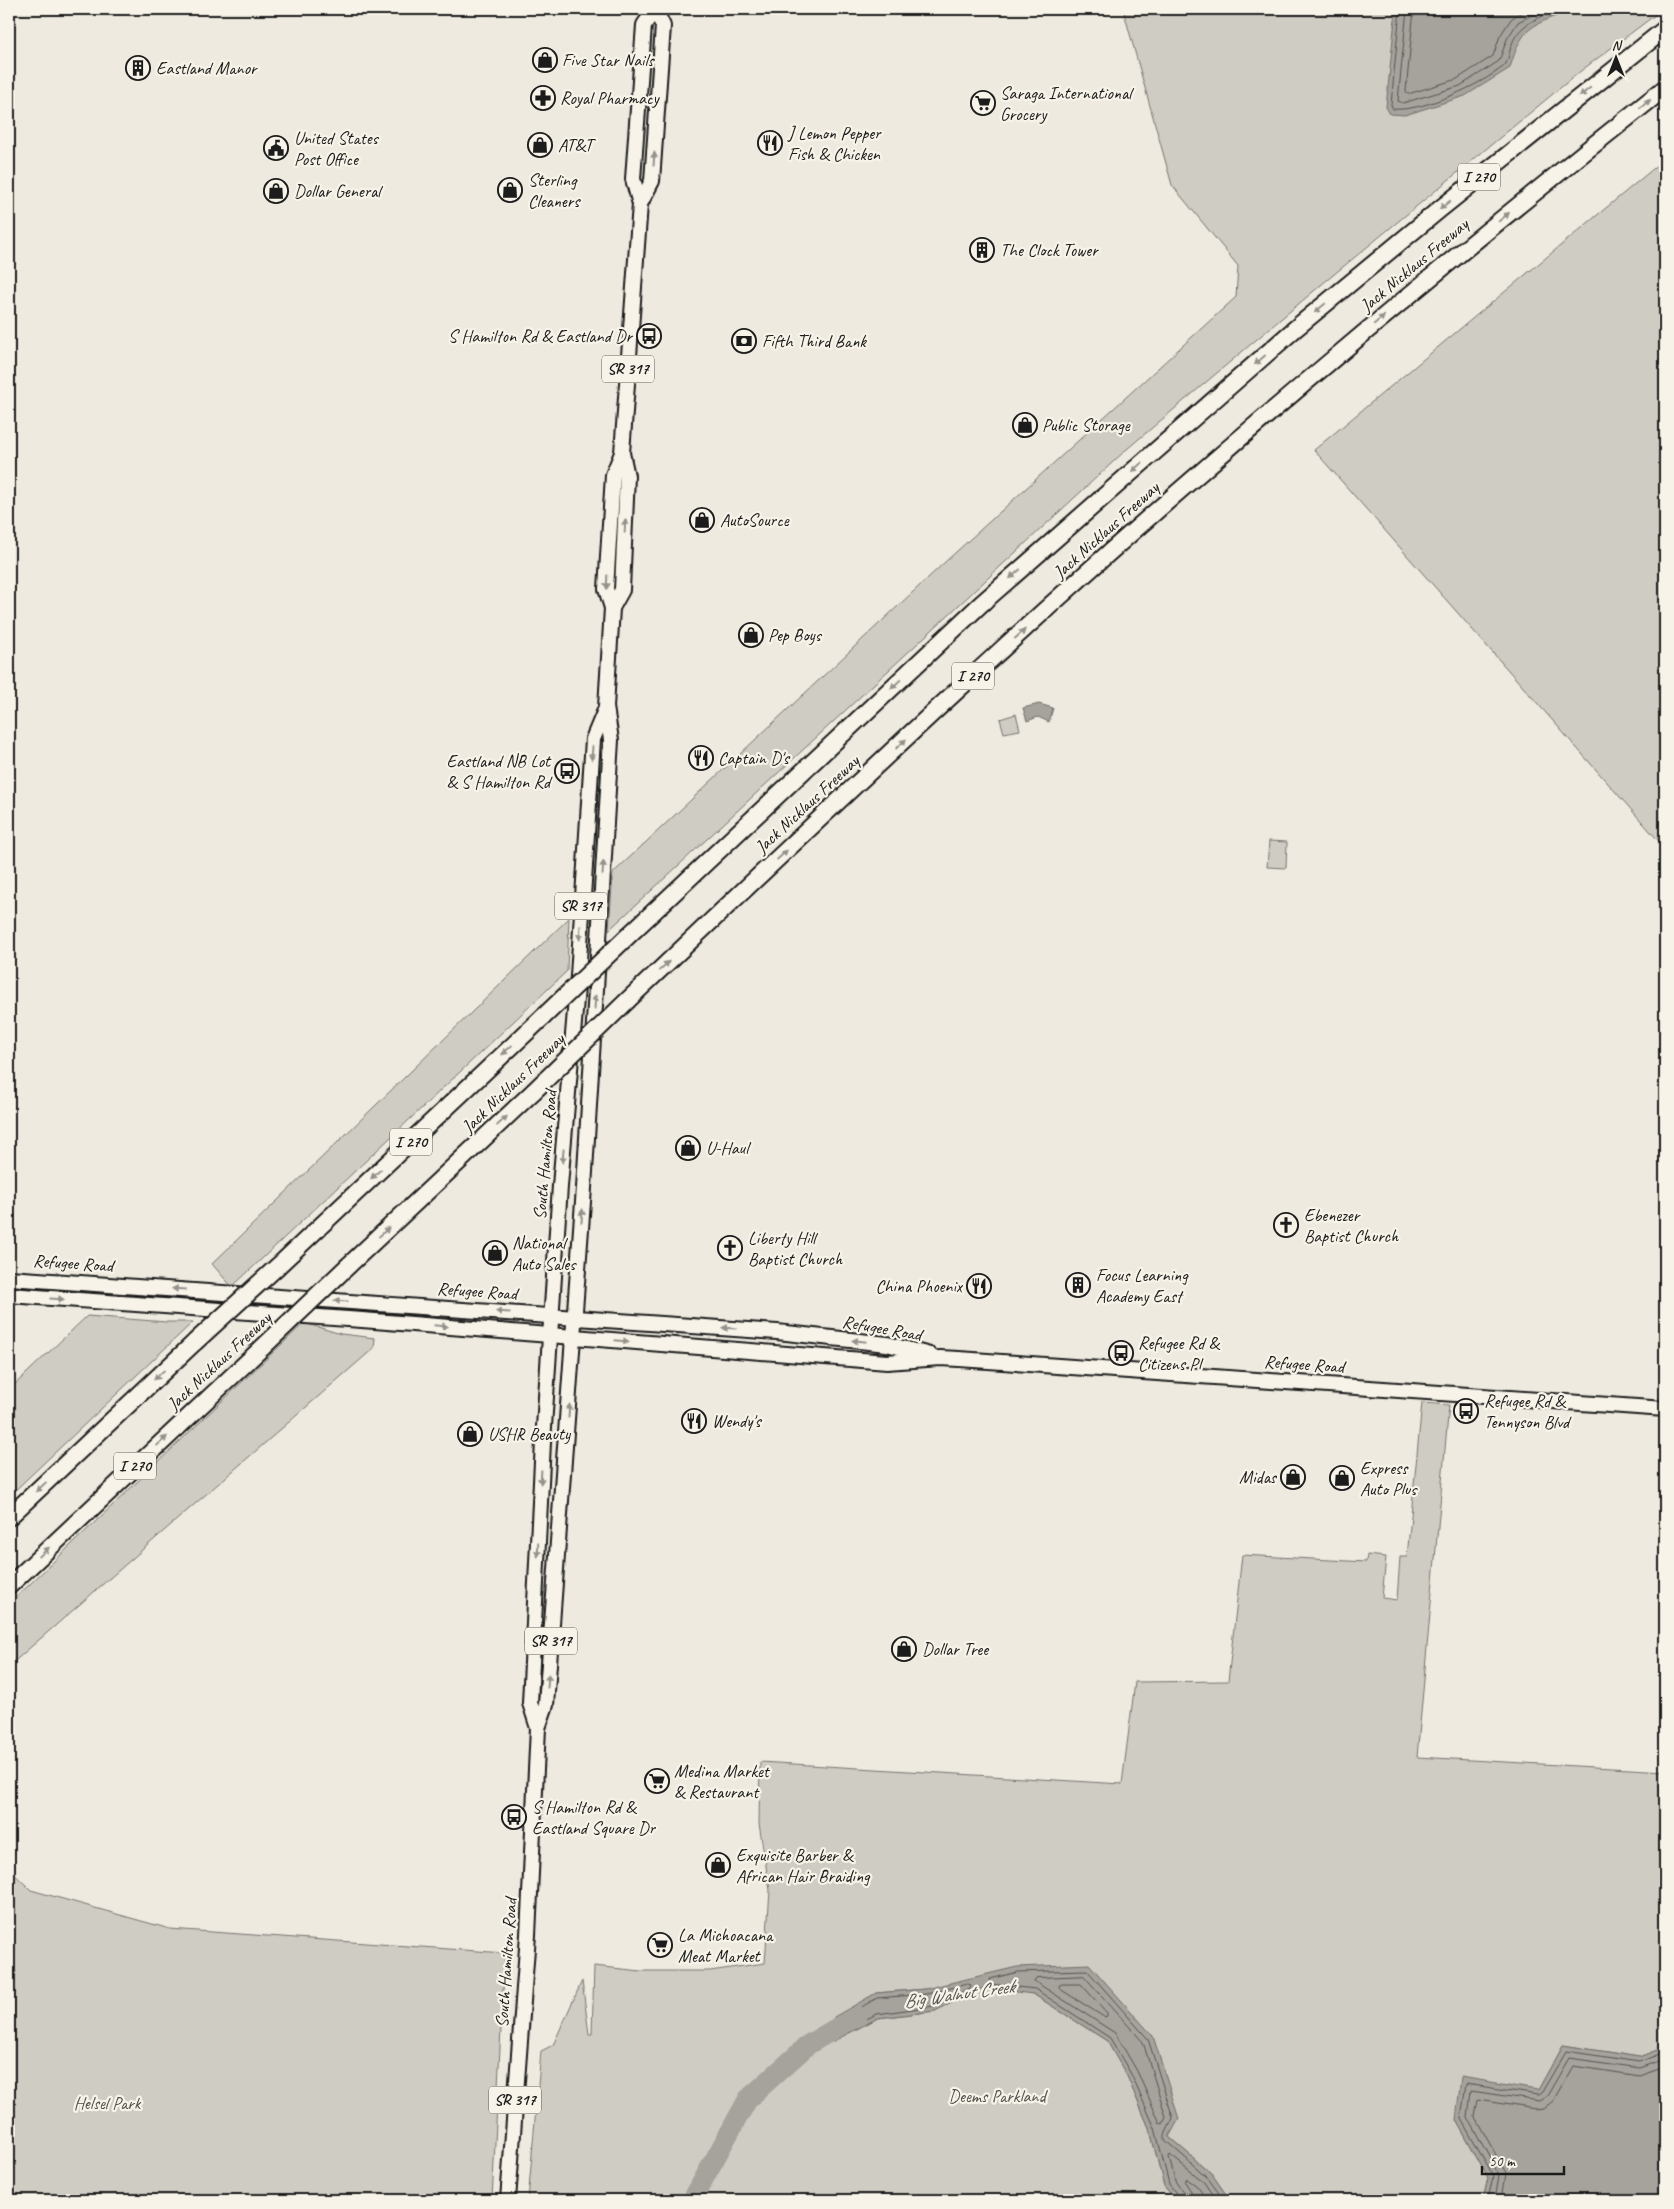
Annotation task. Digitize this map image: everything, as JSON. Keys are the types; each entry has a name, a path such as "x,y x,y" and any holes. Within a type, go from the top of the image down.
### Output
{"highway":[{"name":"Jack Nicklaus Freeway","path":"9,1517 988,597 1296,328 1440,209 1665,29"},
{"name":"Jack Nicklaus Freeway","path":"9,1586 965,684 1199,473 1426,281 1665,88"}],"main road":[{"name":"South Hamilton Road","path":"508,2200 528,1935 538,1728 546,1705 574,1337 611,740 606,707 612,608 622,590 627,476 622,453 640,204 633,179 644,24 655,9 663,26 652,181 640,204"},
{"name":"South Hamilton Road","path":"538,1728 530,1704 543,1435 578,976 593,739 606,707"},
{"name":"Refugee Road","path":"9,1278 777,1332 888,1344 940,1358"},
{"name":"Refugee Road","path":"9,1295 887,1362 940,1358 1665,1409"}],"green space":[{"path":"1123,9 1663,9 1582,70 1321,285 1127,449 609,930 613,873 945,562 1236,297 1238,266 1172,185"},
{"path":"1665,159 1665,848 1314,450"},
{"path":"1016,714 1020,730 1004,733 1000,719"},
{"path":"1269,841 1287,842 1286,868 1267,867"},
{"path":"569,918 567,971 232,1287 212,1264"},
{"path":"87,1316 193,1322 9,1496 9,1390"},
{"path":"304,1323 341,1334 375,1338 374,1348 9,1666 9,1604"},
{"name":"Deems Parkland","path":"1422,1403 1449,1405 1417,1757 1665,1771 1665,2047 1639,2057 1563,2045 1538,2090 1456,2120 1488,2178 1483,2200 1230,2200 1211,2173 1169,2137 1089,1965 925,1989 876,1993 832,2042 878,2018 935,2011 982,1982 1033,1994 1107,2041 1127,2076 1150,2130 1164,2186 1176,2200 528,2200 541,2051 553,2045 582,1981 589,2034 592,2034 594,1966 641,1971 710,1971 765,1963 770,1890 759,1824 760,1762 1122,1784 1135,1682 1228,1681 1242,1555 1366,1562 1367,1555 1386,1557 1382,1598 1397,1600 1400,1557 1407,1557"},
{"name":"Helsel Park","path":"9,1869 31,1890 170,1929 505,1953 492,2200 9,2200"}],"water":[{"path":"1396,9 1572,9 1531,28 1520,42 1510,68 1465,96 1405,115 1390,114 1386,107"},
{"path":"1039,704 1053,708 1049,722 1038,717 1027,721 1023,708"},
{"path":"1089,1964 1153,2036 1179,2119 1169,2137 1211,2173 1230,2200 1176,2200 1164,2186 1150,2130 1127,2076 1107,2041 1033,1994 983,1988 935,2011 878,2018 831,2042 834,2017 876,1993 925,1989 1017,1967"},
{"path":"1563,2045 1639,2057 1665,2047 1665,2200 1483,2200 1488,2178 1456,2120 1461,2077 1538,2090"}],"waterway":[{"name":"Big Walnut Creek","path":"692,2200 748,2099 809,2044 857,2016"}],"place":[{"name":"Five Star Nails","path":"545,60"},
{"name":"Eastland Manor","path":"138,68"},
{"name":"Royal Pharmacy","path":"543,98"},
{"name":"Saraga International Grocery","path":"983,103"},
{"name":"J Lemon Pepper Fish & Chicken","path":"770,143"},
{"name":"AT&T","path":"540,145"},
{"name":"United States Post Office","path":"276,148"},
{"name":"Sterling Cleaners","path":"510,190"},
{"name":"Dollar General","path":"276,191"},
{"name":"The Clock Tower","path":"982,250"},
{"name":"S Hamilton Rd & Eastland Dr","path":"649,336"},
{"name":"Fifth Third Bank","path":"744,341"},
{"name":"Public Storage","path":"1025,425"},
{"name":"AutoSource","path":"702,520"},
{"name":"Pep Boys","path":"751,635"},
{"name":"Captain D's","path":"701,758"},
{"name":"Eastland NB Lot & S Hamilton Rd","path":"567,771"},
{"name":"U-Haul","path":"688,1148"},
{"name":"Ebenezer Baptist Church","path":"1286,1225"},
{"name":"Liberty Hill Baptist Church","path":"730,1248"},
{"name":"National Auto Sales","path":"495,1253"},
{"name":"Focus Learning Academy East","path":"1078,1285"},
{"name":"China Phoenix","path":"979,1286"},
{"name":"Refugee Rd & Citizens Pl","path":"1121,1353"},
{"name":"Refugee Rd & Tennyson Blvd","path":"1466,1411"},
{"name":"Wendy's","path":"694,1421"},
{"name":"USHR Beauty","path":"470,1434"},
{"name":"Midas","path":"1293,1477"},
{"name":"Express Auto Plus","path":"1342,1478"},
{"name":"Dollar Tree","path":"904,1649"},
{"name":"Medina Market & Restaurant","path":"657,1781"},
{"name":"S Hamilton Rd & Eastland Square Dr","path":"514,1817"},
{"name":"Exquisite Barber & African Hair Braiding","path":"718,1865"},
{"name":"La Michoacana Meat Market","path":"660,1945"}]}
